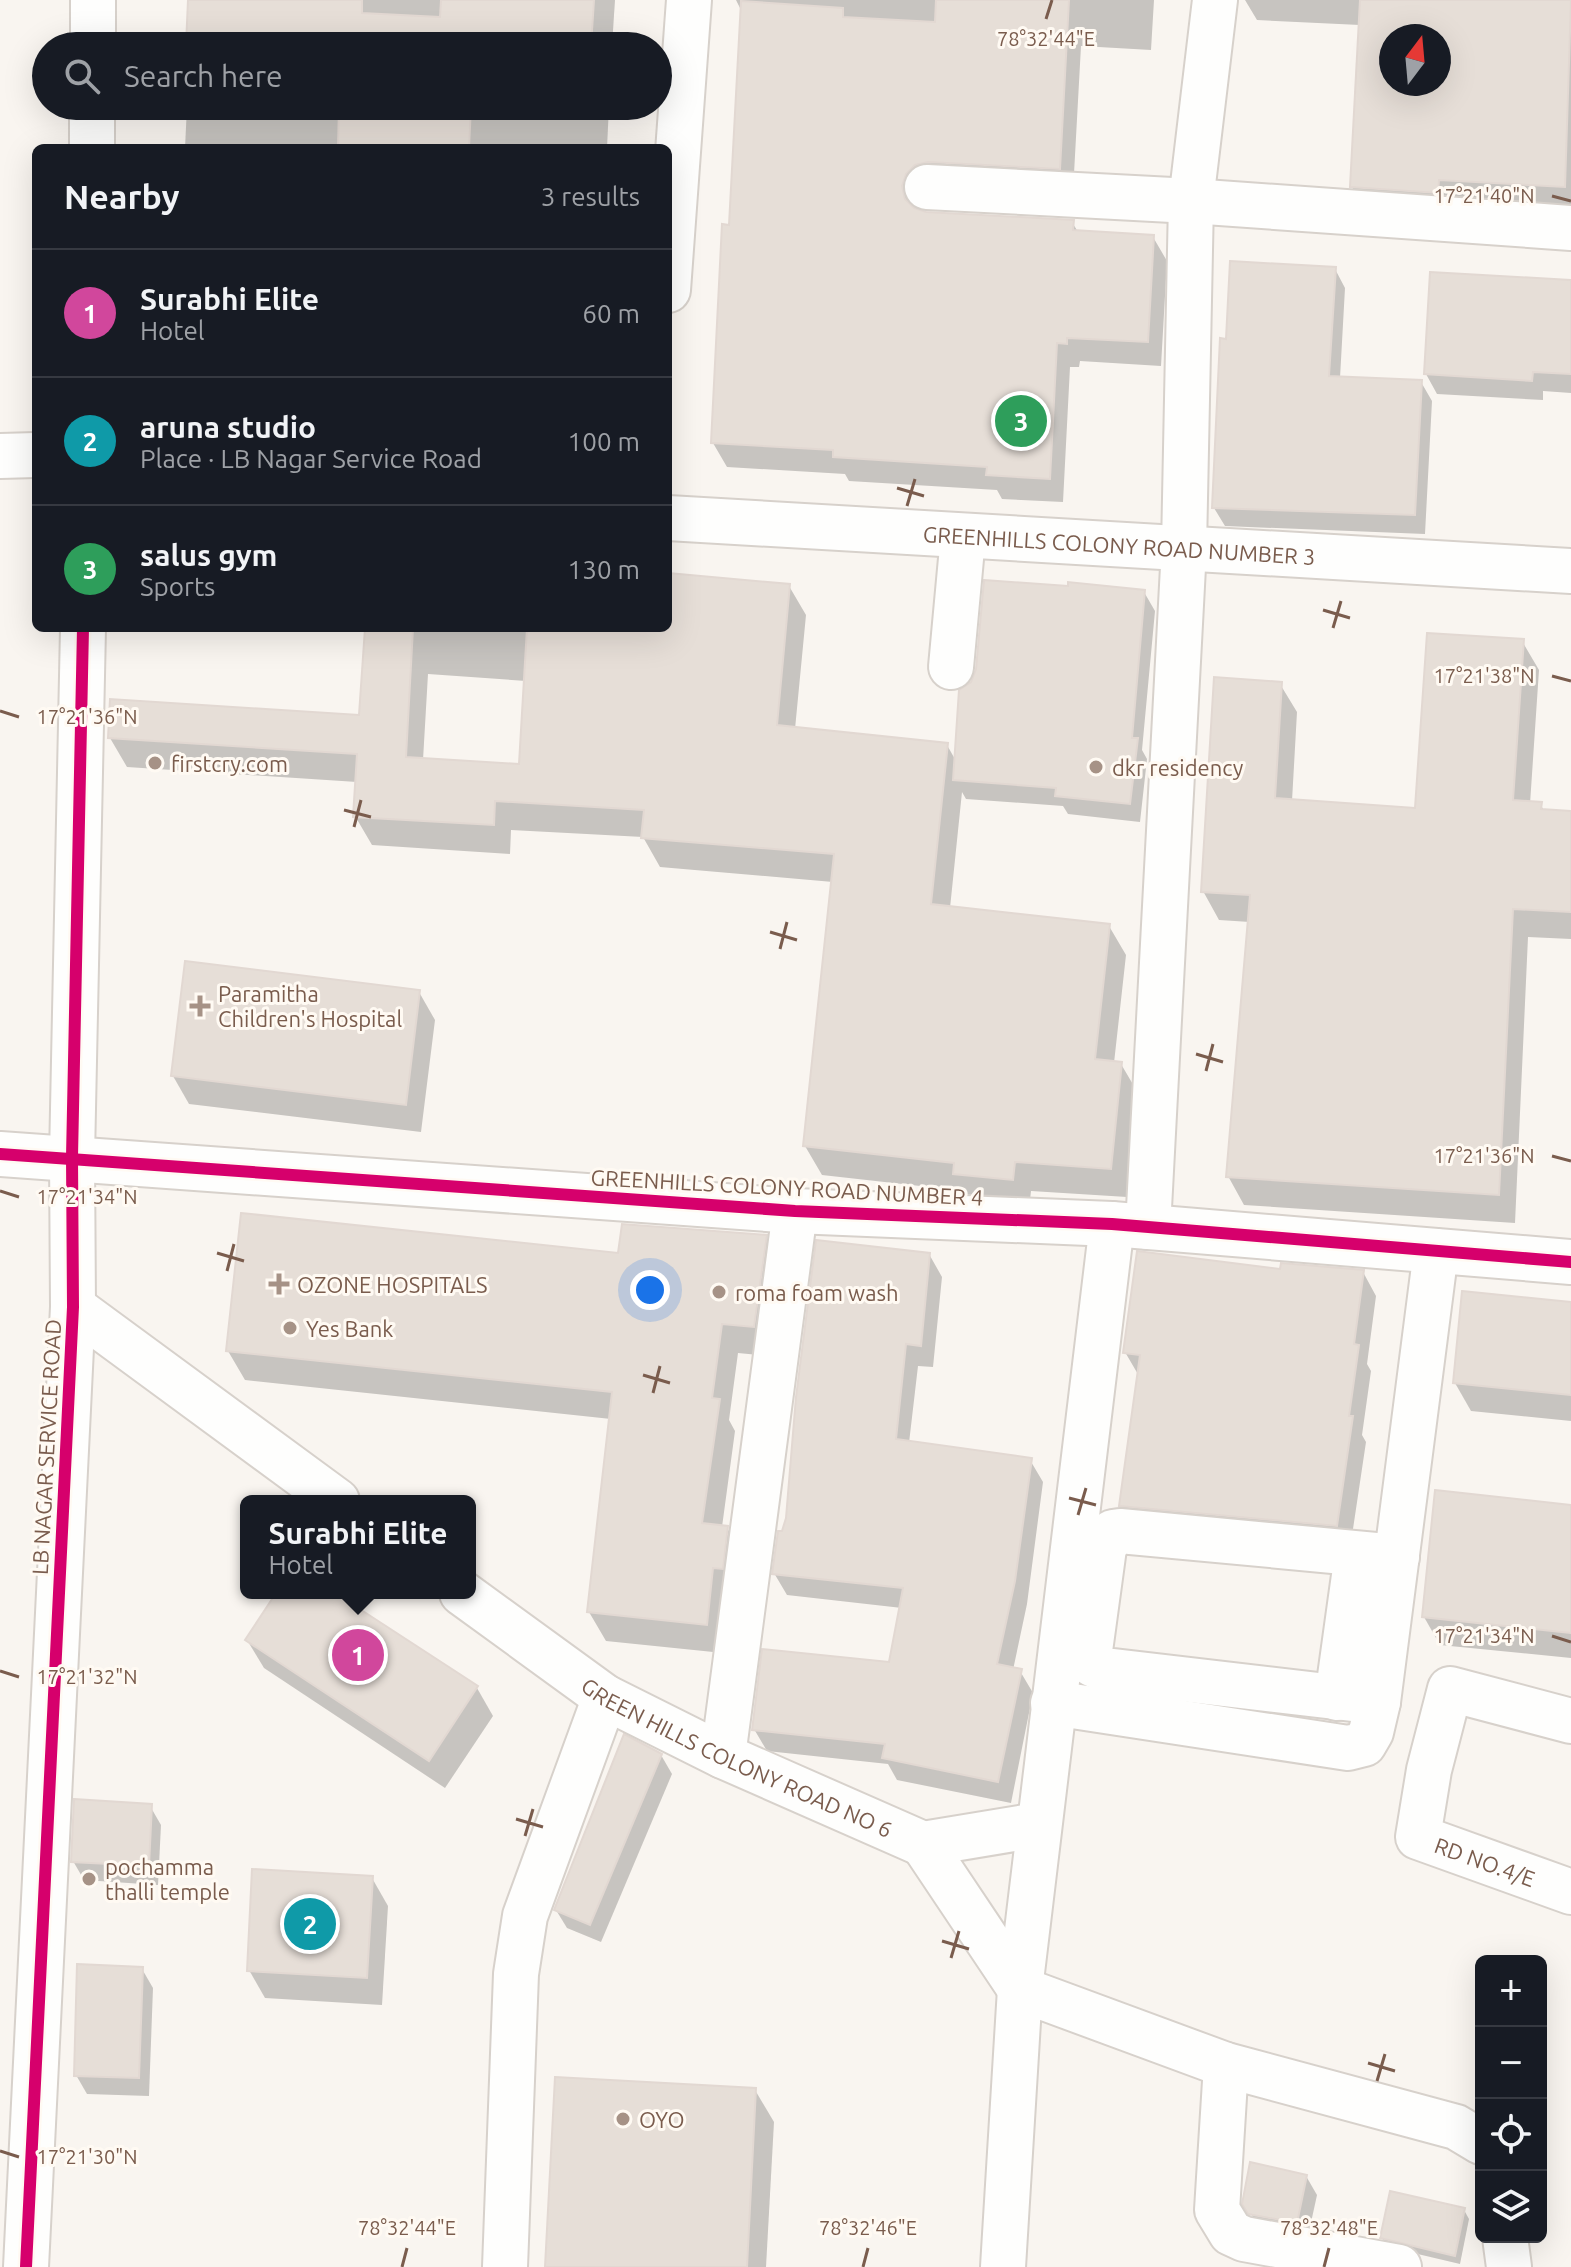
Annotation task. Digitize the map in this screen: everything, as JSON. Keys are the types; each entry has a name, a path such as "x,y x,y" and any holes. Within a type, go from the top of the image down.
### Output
{"street":[{"path":"93,0 93,32"},
{"path":"672,235 689,0"},
{"path":"1003,2267 1020,1989 1038,1825 1053,1703 1130,1226 1184,548 1191,201 1215,0"},
{"path":"92,120 92,144"},
{"path":"927,187 1191,201 1571,228"},
{"path":"0,456 32,455"},
{"name":"GREENHILLS COLONY ROAD NUMBER 3","path":"672,518 1571,571"},
{"path":"951,667 963,537"},
{"name":"LB NAGAR SERVICE ROAD","path":"26,2267 73,1307 72,1157 83,632"},
{"name":"GREENHILLS COLONY ROAD NUMBER 4","path":"0,1154 795,1211 1130,1226 1571,1262"},
{"path":"723,1756 795,1211"},
{"path":"1053,1703 1348,1748 1364,1744 1371,1732 1358,1700 1359,1629 1377,1556 1436,1251"},
{"path":"73,1307 329,1495"},
{"path":"1358,1700 1105,1670 1092,1664 1089,1658 1104,1548 1113,1532 1377,1556"},
{"name":"GREEN HILLS COLONY ROAD NO 6","path":"470,1599 605,1697 723,1756 923,1844"},
{"name":"RD NO.4/E","path":"1571,1721 1450,1689 1429,1770 1418,1837 1571,1892"},
{"path":"505,2267 516,1974 525,1916 605,1697"},
{"path":"1038,1825 923,1844 1020,1989 1226,2065 1456,2127 1475,2138"},
{"path":"1226,2065 1217,2210 1231,2233 1244,2239 1399,2267"}],"building":[{"path":"188,0 362,0 362,13 440,17 441,0 594,0 592,32 187,32"},
{"path":"936,0 1069,0 1060,169 928,162 915,165 906,174 902,186 905,199 914,208 926,212 1074,220 1073,230 1154,235 1148,342 1067,338 1067,344 1057,343 1050,479 986,475 987,467 833,457 833,450 711,443 722,224 729,225 741,1 843,8 843,17 935,22"},
{"path":"1360,0 1571,0 1565,187 1439,180 1438,193 1350,187"},
{"path":"339,120 470,120 469,144 338,144"},
{"path":"1230,261 1336,267 1329,376 1422,380 1415,515 1212,508 1220,338 1226,339"},
{"path":"1430,272 1571,280 1571,374 1533,372 1532,381 1424,374"},
{"path":"672,573 790,584 777,725 948,743 931,904 1110,924 1095,1059 1122,1062 1111,1169 1015,1162 1013,1180 953,1174 954,1163 803,1146 834,854 641,838 644,810 495,801 494,825 353,817 357,754 108,738 110,699 359,715 365,632 413,632 406,757 519,764 527,632 672,632"},
{"path":"984,580 1068,586 1068,582 1145,590 1132,738 1138,738 1130,804 1055,796 1056,788 953,780 959,690 971,682 976,669"},
{"path":"1427,633 1524,639 1513,800 1542,802 1541,809 1571,811 1571,912 1513,909 1499,1195 1226,1177 1250,895 1201,892 1214,677 1282,682 1275,798 1415,808"},
{"path":"185,961 420,990 406,1105 171,1076"},
{"path":"241,1213 618,1253 622,1224 767,1235 754,1327 722,1324 712,1398 720,1399 702,1523 728,1526 723,1569 713,1568 707,1625 587,1612 612,1392 226,1351"},
{"path":"816,1240 930,1253 921,1346 906,1344 896,1439 1032,1458 1015,1581 997,1664 1022,1669 998,1782 882,1758 885,1744 752,1730 762,1649 889,1662 903,1588 772,1574 778,1531 782,1531 786,1518 796,1397"},
{"path":"1137,1251 1280,1269 1281,1263 1364,1270 1354,1344 1359,1345 1349,1416 1353,1416 1337,1526 1119,1506 1140,1355 1123,1353"},
{"path":"1462,1291 1571,1302 1571,1395 1453,1383"},
{"path":"1435,1490 1571,1505 1571,1633 1422,1617"},
{"path":"272,1599 344,1599 478,1686 429,1761 245,1640"},
{"path":"624,1734 662,1754 590,1925 554,1910"},
{"path":"74,1799 152,1804 149,1866 71,1862"},
{"path":"252,1869 373,1876 367,1978 247,1971"},
{"path":"77,1964 143,1967 139,2078 74,2076"},
{"path":"555,2077 756,2088 747,2267 545,2267"},
{"path":"1250,2162 1307,2175 1297,2223 1248,2214 1242,2204"},
{"path":"1390,2191 1465,2208 1455,2256 1380,2238"}],"cycle path":[{"path":"26,2267 73,1307 72,1157 83,632"},
{"path":"0,1154 795,1211 1112,1224 1571,1262"}],"place":[{"name":"salus gym","path":"1021,421"},
{"name":"firstcry.com","path":"155,763"},
{"name":"dkr residency","path":"1096,767"},
{"name":"Paramitha Children's Hospital","path":"200,1006"},
{"name":"OZONE HOSPITALS","path":"279,1284"},
{"name":"roma foam wash","path":"719,1292"},
{"name":"Yes Bank","path":"290,1328"},
{"name":"Surabhi Elite","path":"358,1655"},
{"name":"pochamma thalli temple","path":"89,1879"},
{"name":"aruna studio","path":"310,1924"},
{"name":"OYO","path":"623,2119"}]}
